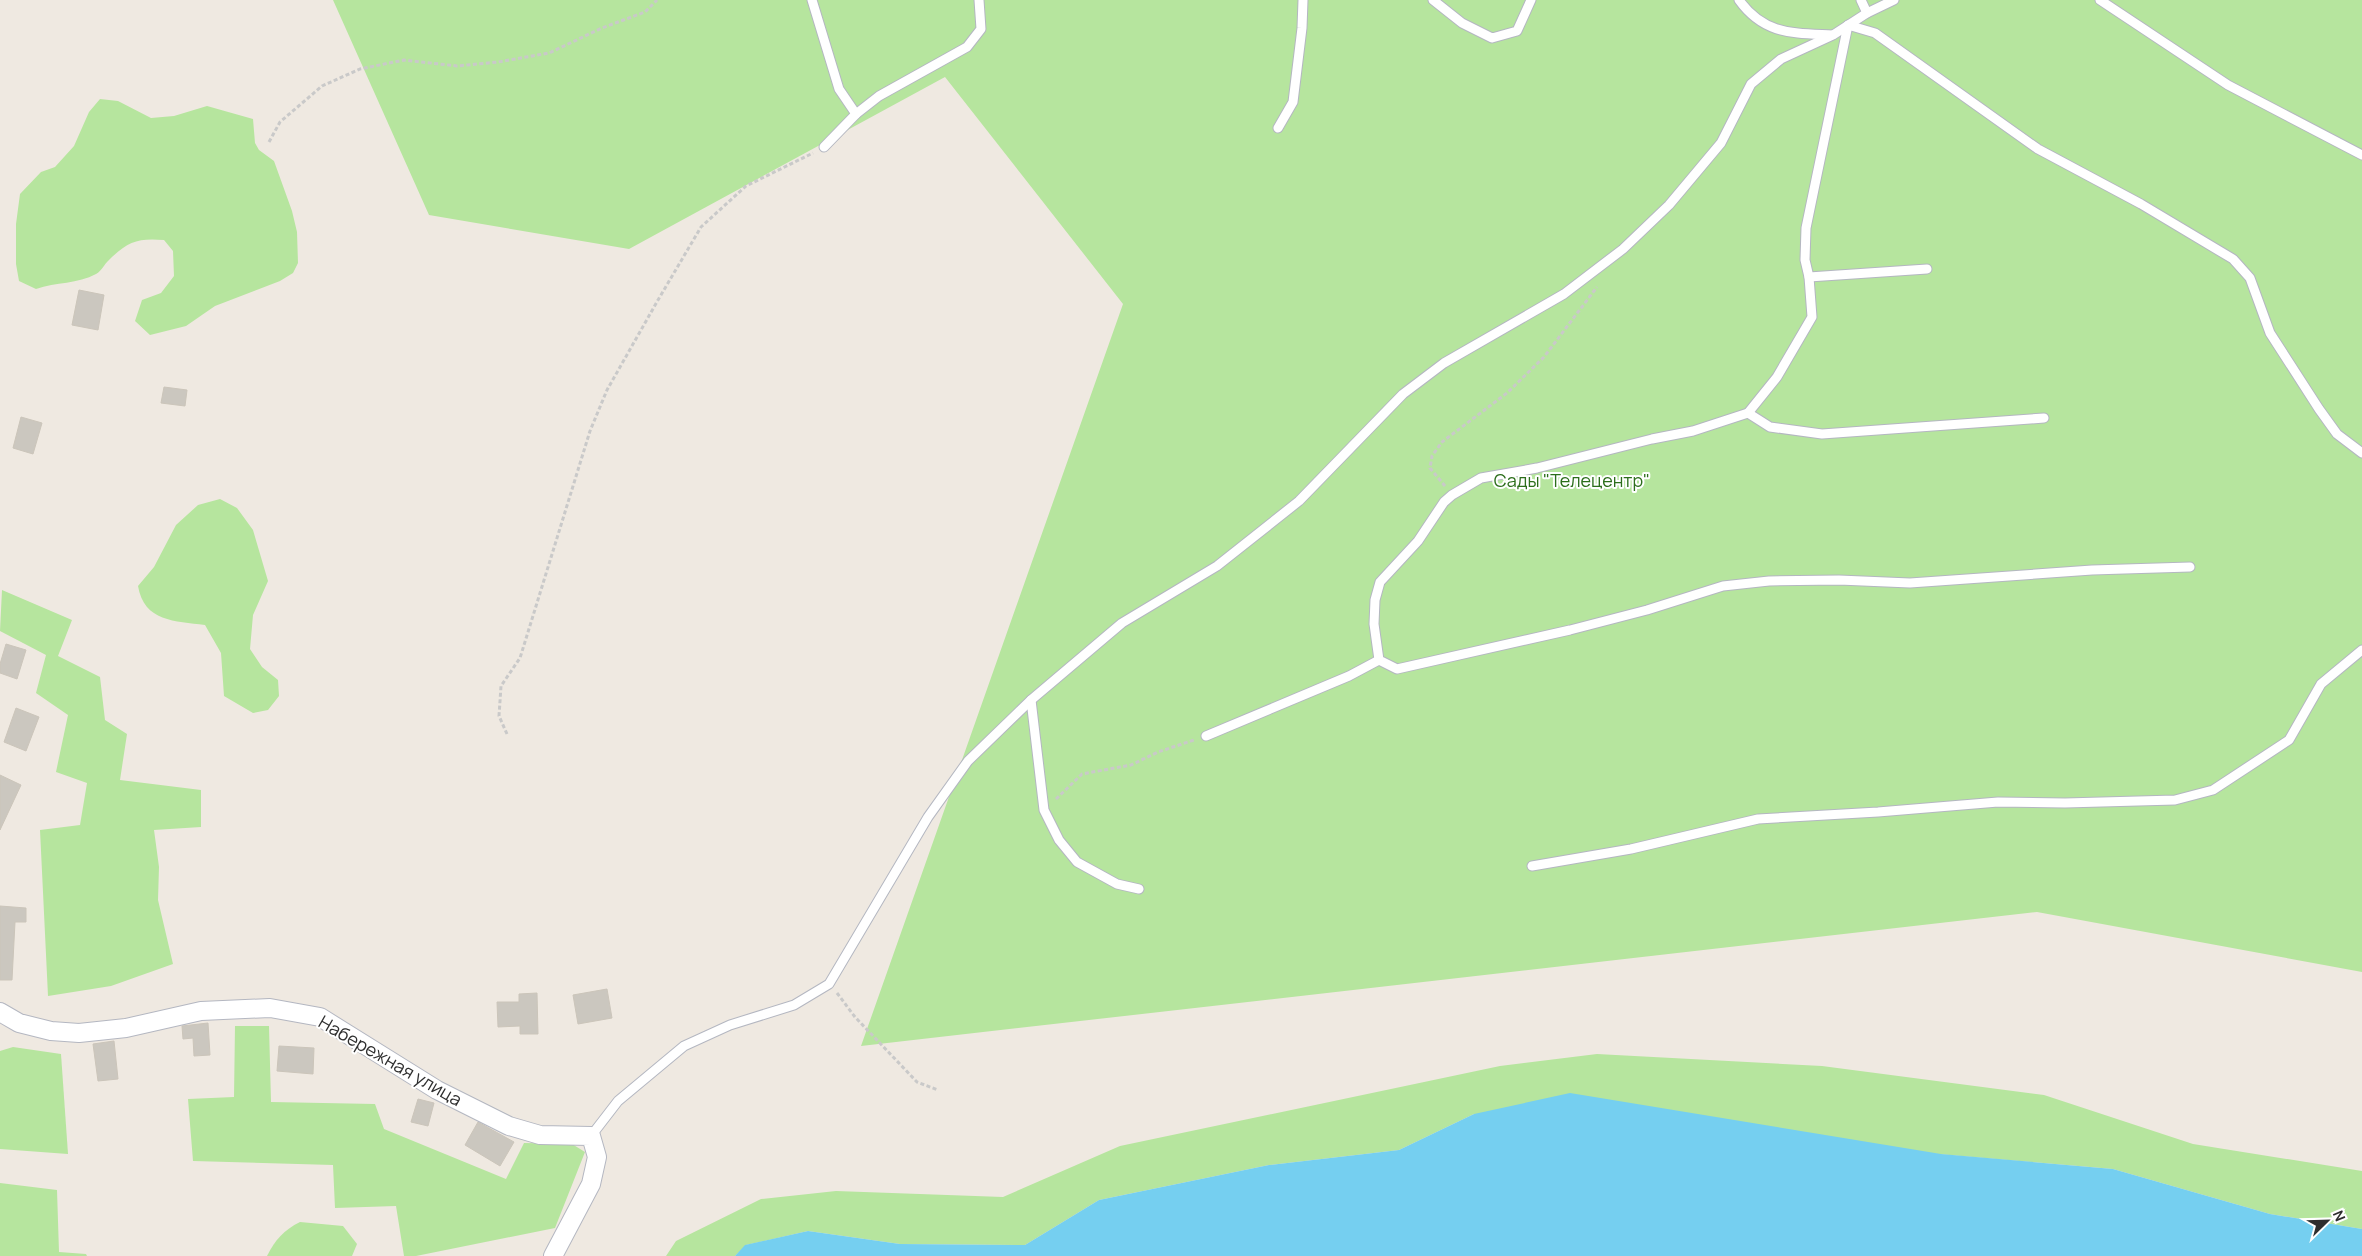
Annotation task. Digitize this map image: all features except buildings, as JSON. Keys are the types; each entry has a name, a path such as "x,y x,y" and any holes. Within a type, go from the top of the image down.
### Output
{"street":[{"name":"Набережная улица","path":"0,1012 19,1022 51,1031 79,1033 126,1028 201,1011 270,1008 320,1017 437,1090 509,1126 540,1135 591,1136"},
{"path":"553,1256 591,1184 597,1157 591,1136"}],"lane":[{"path":"812,0 839,89 856,114"},
{"path":"824,148 856,114 879,96 966,47 982,29 978,0"},
{"path":"1278,128 1293,102 1302,28 1303,0"},
{"path":"1433,0 1462,23 1492,38 1517,31 1531,0"},
{"path":"1739,0 1749,14 1781,32 1833,35"},
{"path":"1861,0 1867,13"},
{"path":"591,1136 618,1101 684,1046 730,1025 794,1005 829,984 928,817 968,760 1031,700 1122,623 1217,566 1298,502 1403,394 1444,363 1564,294 1623,249 1669,205 1721,143 1752,84 1781,59 1833,35 1867,13 1894,0"},
{"path":"2100,0 2228,85 2362,155"},
{"path":"1379,660 1374,624 1375,600 1380,582 1418,541 1444,502 1452,495 1481,478 1537,468 1652,439 1693,431 1748,413 1777,377 1812,317 1810,277 1805,260 1806,228 1848,25"},
{"path":"1848,25 1875,33 2038,149 2142,204 2233,259 2250,278 2270,333 2319,408 2337,434 2362,452"},
{"path":"1810,277 1927,269"},
{"path":"1748,413 1770,427 1822,434 2044,418"},
{"path":"1379,660 1396,670 1570,630 1647,610 1723,586 1769,581 1819,580 1910,583 2092,570 2190,567"},
{"path":"1532,866 1631,849 1758,820 1998,802 2075,803 2175,800 2213,790 2289,740 2321,684 2362,650"},
{"path":"1206,736 1349,676 1379,660"},
{"path":"1031,700 1044,810 1059,840 1077,862 1117,884 1139,889"}],"path":[{"path":"269,142 280,122 322,86 360,69 404,60 458,66 498,62 549,52 602,28 645,12 657,0"},
{"path":"507,734 499,716 501,686 520,658 590,431 606,390 701,228 746,186 824,148"},
{"path":"1452,495 1430,468 1432,456 1442,442 1507,393 1544,357 1603,282"},
{"path":"1044,810 1082,774 1131,765 1158,752 1206,736"},
{"path":"829,984 855,1017 917,1082 938,1090"}],"green space":[{"name":"Сады \"Телецентр\"","path":"333,0 2362,0 2362,972 2037,912 861,1046 1123,304 945,77 629,249 429,215"},
{"path":"100,99 118,101 151,118 174,116 207,106 253,119 255,143 259,150 274,161 292,211 297,232 298,263 293,273 280,281 215,306 186,326 150,335 135,321 142,300 161,293 174,276 173,251 164,240 140,240 134,242 116,254 98,273 82,280 36,289 19,281 16,264 16,224 20,194 41,172 55,167 74,146 89,112"},
{"path":"220,499 237,508 253,530 268,581 253,615 250,649 262,667 278,680 279,696 268,710 253,713 224,696 221,653 205,625 162,618 147,607 141,598 138,586 154,567 176,525 198,505"},
{"path":"2,590 72,620 58,656 100,677 105,720 127,734 120,780 201,790 201,827 154,830 159,867 158,900 173,964 111,986 48,996 40,830 80,825 87,783 56,772 68,715 36,693 46,655 0,631"},
{"path":"235,1026 269,1026 271,1102 375,1104 384,1129 506,1179 524,1143 572,1144 585,1152 555,1228 416,1256 404,1256 396,1206 335,1208 333,1165 193,1161 188,1099 234,1097"},
{"path":"13,1047 61,1054 68,1154 0,1149 0,1051"},
{"path":"1597,1054 1822,1066 2044,1095 2193,1144 2362,1171 2362,1229 2270,1214 2113,1169 1474,1114 1399,1150 1269,1165 1099,1200 1025,1245 900,1244 808,1231 746,1245 735,1256 666,1256 676,1241 761,1199 836,1191 1003,1197 1120,1146 1500,1066"},
{"path":"0,1183 57,1190 59,1252 86,1254 87,1256 0,1256"},
{"path":"300,1222 343,1226 357,1244 352,1256 267,1256 280,1236"}],"water":[{"path":"1570,1093 1941,1154 2113,1169 2270,1214 2362,1229 2362,1256 735,1256 745,1245 808,1231 900,1244 1025,1245 1099,1200 1269,1165 1399,1150 1474,1114"}]}
